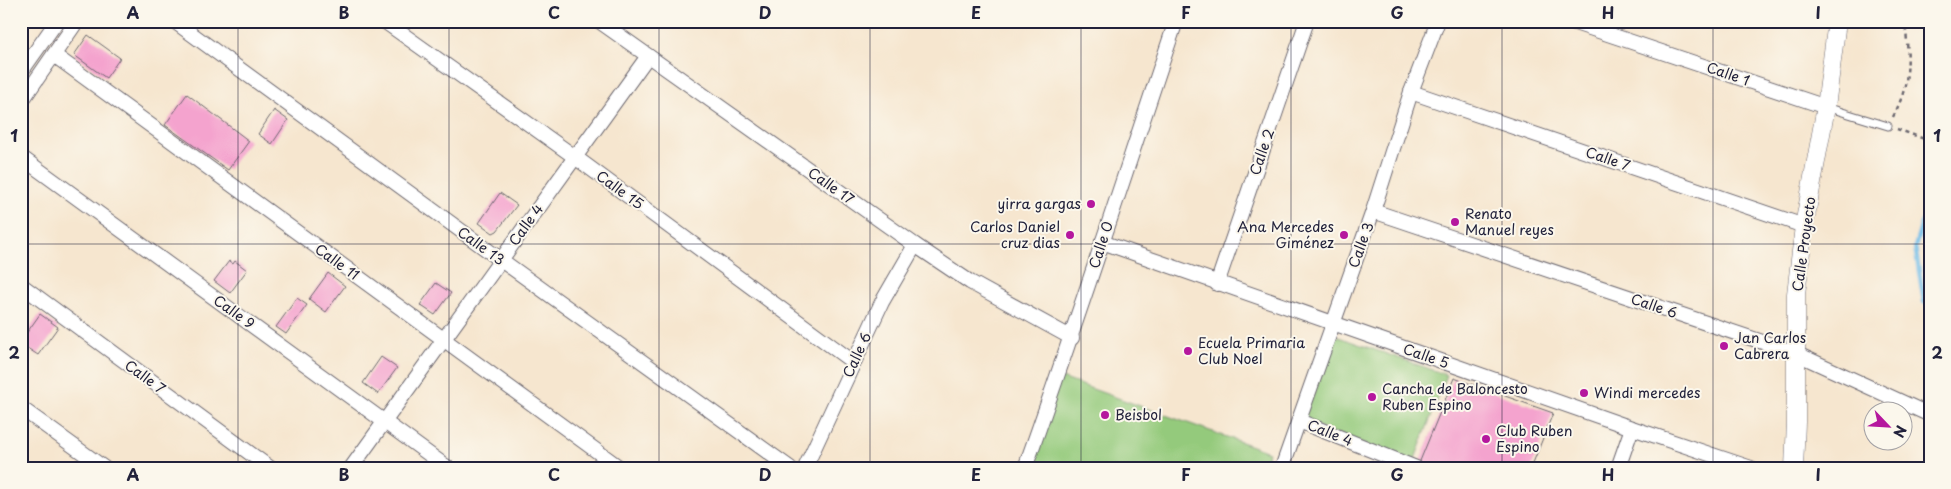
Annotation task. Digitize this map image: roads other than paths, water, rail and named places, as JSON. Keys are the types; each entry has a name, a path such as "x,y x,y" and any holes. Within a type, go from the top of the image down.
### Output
{"street":[{"path":"21,72 57,21"},
{"path":"21,102 77,21"},
{"name":"Calle 13","path":"174,21 790,468"},
{"name":"Calle 15","path":"384,21 575,157 853,362"},
{"name":"Calle 17","path":"599,21 970,282 1072,338"},
{"name":"Calle 0","path":"1025,468 1072,338 1176,21"},
{"name":"Calle 2","path":"1217,284 1307,21"},
{"name":"Calle 3","path":"1282,468 1373,211 1411,92 1438,21"},
{"name":"Calle 1","path":"1569,21 1826,107"},
{"name":"Calle Proyecto","path":"1794,468 1796,294 1804,226 1826,107 1837,21"},
{"name":"Calle 11","path":"54,55 620,468"},
{"name":"Calle 4","path":"351,468 648,56"},
{"name":"Calle 7","path":"1411,92 1804,226"},
{"name":"Calle 9","path":"21,157 448,468"},
{"name":"Calle 6","path":"1373,211 1795,353 1930,415"},
{"name":"Calle 5","path":"1102,242 1217,284 1751,468"},
{"name":"Calle 6","path":"806,468 882,302 915,245"},
{"name":"Calle 7","path":"21,285 270,468"},
{"path":"21,408 104,468"},
{"name":"Calle 4","path":"1299,421 1411,467"},
{"path":"1618,468 1632,428"}],"lane":[{"name":"Calle 1","path":"1826,107 1888,126"}],"waterway":[{"path":"1930,196 1915,247 1924,302 1930,306"}],"place":[{"name":"yirra gargas","path":"1091,204"},
{"name":"Renato Manuel reyes","path":"1455,222"},
{"name":"Carlos Daniel cruz dias","path":"1070,235"},
{"name":"Ana Mercedes Giménez","path":"1344,235"},
{"name":"Jan Carlos Cabrera","path":"1724,346"},
{"name":"Ecuela Primaria Club Noel","path":"1188,351"},
{"name":"Windi mercedes","path":"1584,393"},
{"name":"Cancha de Baloncesto Ruben Espino","path":"1372,397"},
{"name":"Beisbol","path":"1105,415"},
{"name":"Club Ruben Espino","path":"1486,439"}]}
